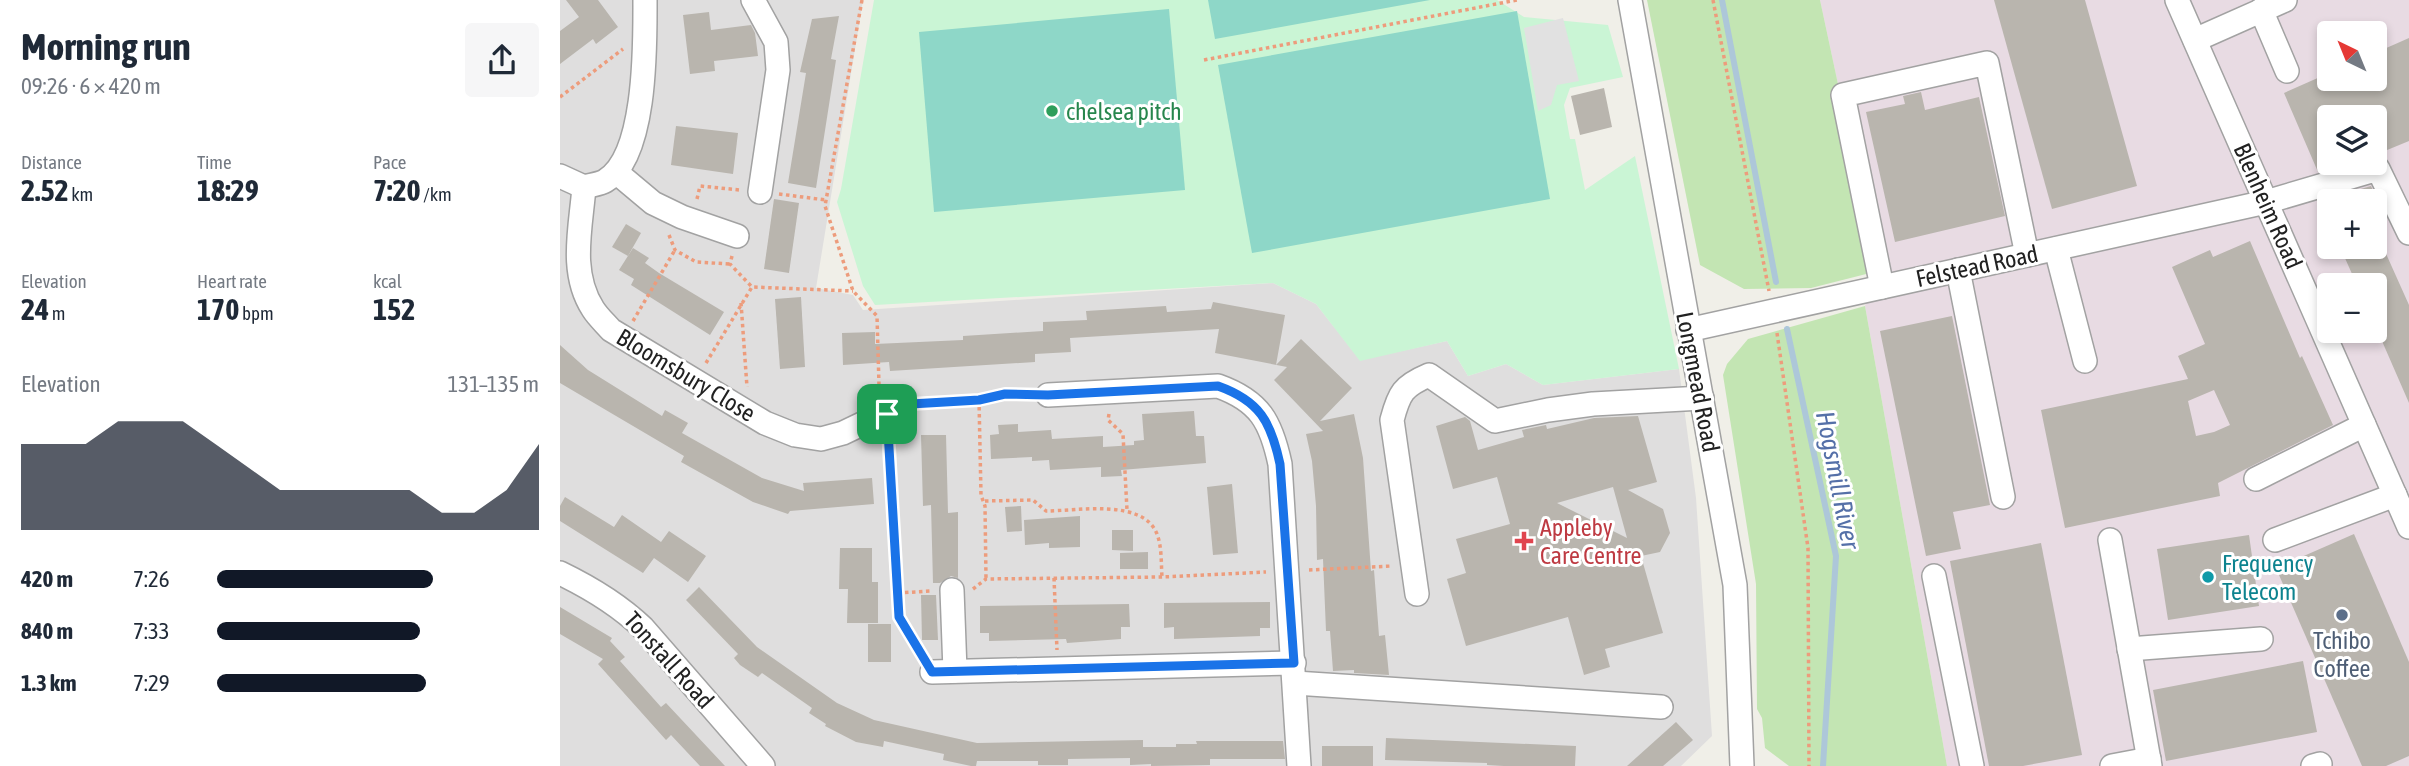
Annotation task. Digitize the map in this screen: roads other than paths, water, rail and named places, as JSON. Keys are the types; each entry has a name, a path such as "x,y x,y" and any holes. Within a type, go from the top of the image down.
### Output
{"street":[{"path":"560,176 584,187 605,182 616,172 628,151 638,118 645,59 645,0"},
{"path":"754,0 776,42 778,70 760,192"},
{"name":"Longmead Road","path":"1630,0 1735,585 1742,766"},
{"name":"Blenheim Road","path":"2177,0 2408,524"},
{"path":"2195,40 2285,0"},
{"path":"2262,10 2287,71"},
{"path":"1882,287 1843,95 1986,63 2027,255"},
{"name":"Felstead Road","path":"1688,330 2266,202 2378,169 2402,203"},
{"path":"616,172 653,202 670,211 737,236"},
{"name":"Bloomsbury Close","path":"584,187 569,268 593,310 611,330 749,413 795,435 821,439 843,433 876,418"},
{"path":"2402,203 2409,233"},
{"path":"2056,248 2085,360"},
{"path":"1958,270 2003,497"},
{"path":"1417,594 1392,420 1398,395 1413,382 1429,374 1495,421 1593,404 1702,398"},
{"path":"1048,395 1218,386 1238,393 1255,406 1268,422 1280,464 1299,766"},
{"path":"2256,479 2364,425"},
{"path":"2275,540 2395,495"},
{"path":"2110,540 2149,763 2112,766"},
{"name":"Tonstall Road","path":"560,573 624,609 763,766"},
{"path":"1934,576 1972,766"},
{"path":"952,590 943,672 1058,669 1294,673 1661,707"},
{"path":"2129,649 2261,639"}],"waterway":[{"name":"Hogsmill River","path":"1722,0 1776,282"},
{"name":"Hogsmill River","path":"1787,329 1836,556 1823,766"}],"place":[{"name":"chelsea pitch","path":"1052,111"},
{"name":"Appleby Care Centre","path":"1524,541"},
{"name":"Frequency Telecom","path":"2208,577"},
{"name":"Tchibo Coffee","path":"2342,615"}]}
